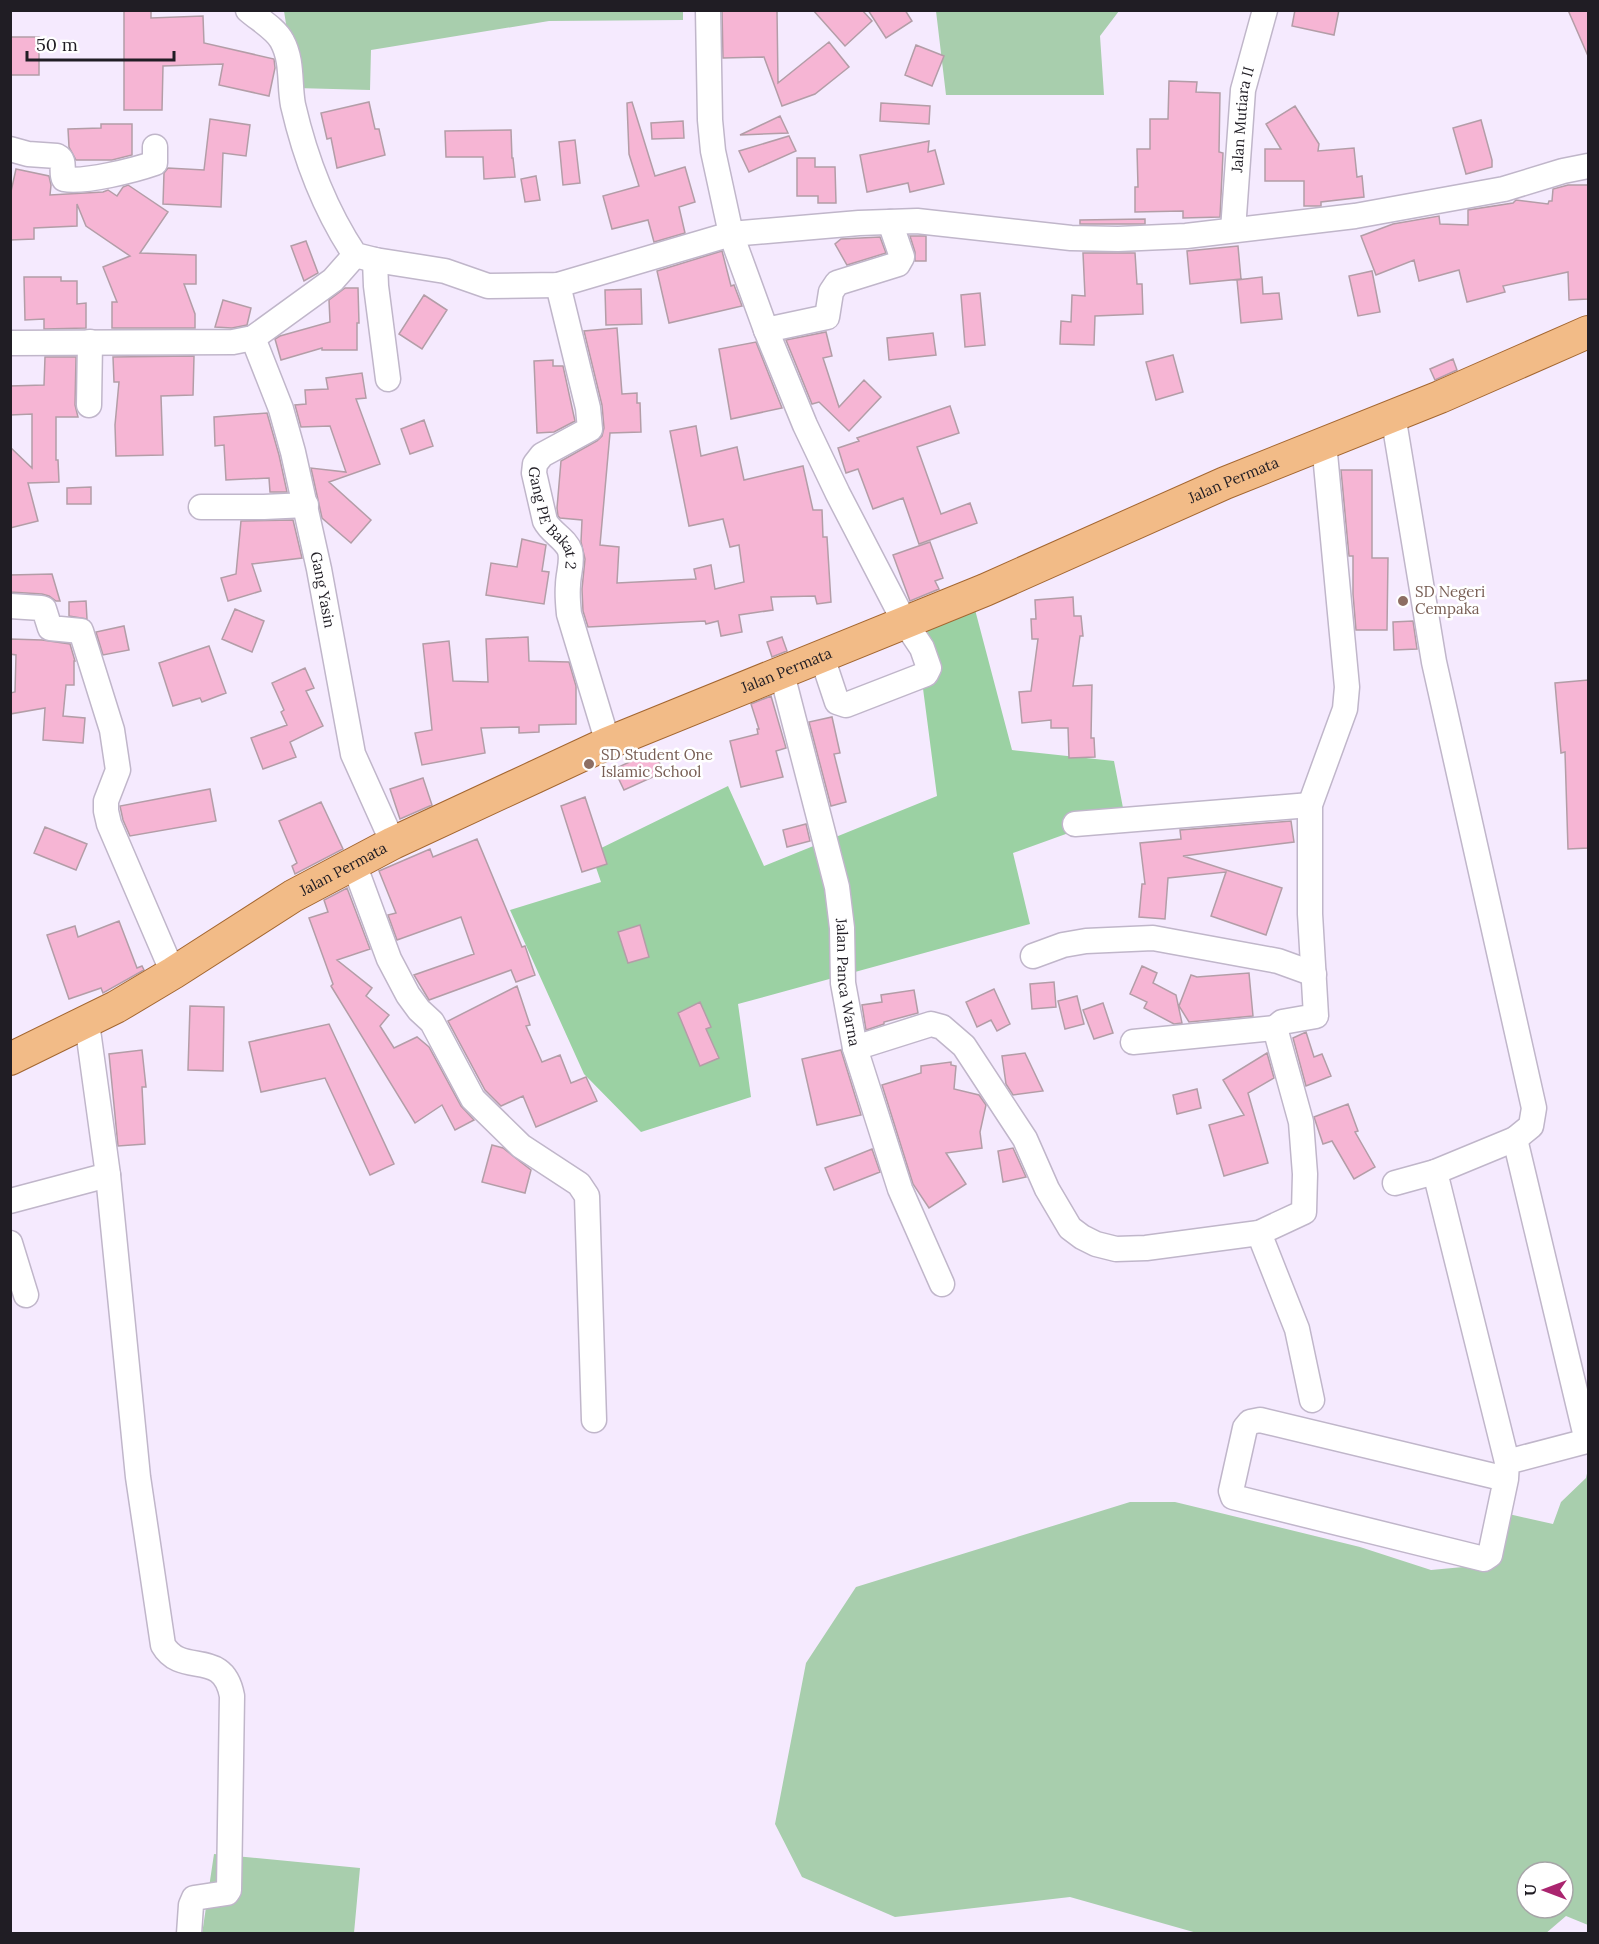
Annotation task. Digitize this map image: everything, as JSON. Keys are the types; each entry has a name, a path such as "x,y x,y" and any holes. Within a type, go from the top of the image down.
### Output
{"main road":[{"name":"Jalan Permata","path":"10,1059 87,1023 173,973 294,896 393,843 608,743 985,590 1173,506 1440,397 1588,332"}],"street":[{"path":"248,10 282,40 292,76 293,103 318,184 338,230 365,257 376,286 388,379"},
{"path":"708,10 710,120 713,151 731,234 766,330 805,425 904,621 922,648 929,668 926,674 841,705 837,702 822,657"},
{"name":"Jalan Mutiara II","path":"1233,230 1243,90 1265,10"},
{"path":"10,149 61,158 63,177 71,180 102,177 155,163 155,147"},
{"path":"10,343 232,342 253,338 365,257 445,272 488,286 558,285 731,234 917,221 1071,238 1118,239 1186,236 1355,216 1504,189 1588,166"},
{"path":"766,330 826,317 831,292 837,283 898,264 902,257 890,222"},
{"name":"Gang PE Bakat 2","path":"558,285 588,408 590,429 542,455 535,464 534,473 545,522 570,552 567,600 569,614 608,743"},
{"name":"Gang Yasin","path":"253,338 281,409 294,452 351,744 358,768 393,843"},
{"path":"89,405 90,342"},
{"path":"1393,415 1434,662 1534,1108 1531,1126 1515,1140 1435,1172 1395,1183"},
{"path":"1133,1042 1275,1028 1282,1022 1316,1016 1310,914 1310,805 1345,709 1347,687 1324,443"},
{"path":"201,507 306,505"},
{"path":"10,606 44,609 50,628 81,631 106,705 118,770 106,801 109,824 173,973"},
{"name":"Jalan Panca Warna","path":"782,674 837,887 842,928 843,983 855,1048 900,1189 942,1284"},
{"path":"1075,824 1310,805"},
{"path":"354,864 389,959 408,995 432,1022 449,1050 473,1099 521,1146 579,1184 587,1196 594,1420"},
{"path":"1034,956 1063,945 1086,941 1153,938 1278,961 1314,974"},
{"path":"87,1023 108,1175 138,1477 162,1645 167,1653 177,1659 219,1669 230,1684 232,1696 229,1890 227,1893 194,1898 190,1905 189,1934"},
{"path":"855,1048 931,1024 942,1027 964,1046 1025,1139 1047,1189 1070,1228 1096,1244 1116,1249 1146,1248 1259,1233 1304,1212 1301,1122 1275,1028"},
{"path":"1435,1172 1506,1471 1490,1555 1484,1559 1233,1497 1231,1491 1245,1428 1250,1422 1260,1420 1506,1471 1588,1439 1515,1140"},
{"path":"10,1201 108,1175"},
{"path":"1259,1233 1297,1329 1312,1400"},
{"path":"10,1243 26,1295"}],"green space":[{"path":"683,10 683,20 549,21 371,50 370,90 296,88 284,11"},
{"path":"936,11 1119,11 1100,36 1104,95 946,95"},
{"path":"973,602 1012,750 1114,761 1124,813 1013,853 1030,924 738,1004 751,1097 641,1132 584,1074 510,910 601,882 591,853 728,786 764,866 937,796 915,627"},
{"path":"1588,1469 1588,1925 1575,1920 1575,1860 1515,1860 1515,1920 1561,1920 1545,1934 1197,1933 1070,1897 895,1917 802,1877 775,1824 806,1663 856,1587 1130,1502 1175,1502 1360,1547 1431,1570 1485,1565 1500,1512 1553,1524 1561,1502 1586,1478"},
{"path":"214,1854 360,1868 354,1933 202,1934"}],"building":[{"path":"124,10 151,10 151,18 203,16 204,43 274,59 275,68 269,96 219,85 223,64 163,66 162,110 124,110"},
{"path":"722,10 777,10 778,83 829,42 849,67 815,94 782,106 764,57 723,58"},
{"path":"813,10 862,10 872,21 845,46"},
{"path":"868,10 905,10 912,21 886,38"},
{"path":"1295,10 1339,10 1334,35 1292,26"},
{"path":"1568,10 1588,10 1588,56"},
{"path":"10,37 39,37 39,75 10,75"},
{"path":"916,45 944,56 932,86 905,75"},
{"path":"1169,81 1197,82 1196,92 1220,93 1219,152 1223,153 1220,217 1183,218 1183,211 1135,212 1135,187 1138,187 1137,149 1150,149 1150,119 1168,119"},
{"path":"369,102 375,129 379,129 385,155 337,168 331,138 327,139 321,113"},
{"path":"632,102 655,176 685,167 695,202 679,207 685,233 654,242 648,220 612,229 603,196 639,186 629,154 627,103"},
{"path":"881,103 930,106 929,124 880,121"},
{"path":"1295,106 1319,144 1318,151 1354,148 1357,177 1362,176 1364,197 1321,202 1321,206 1304,206 1304,181 1265,181 1265,149 1281,149 1266,124"},
{"path":"780,116 788,133 740,135"},
{"path":"210,119 250,125 246,156 223,153 221,207 163,204 164,173 168,168 204,170"},
{"path":"1481,120 1492,167 1466,174 1453,128"},
{"path":"683,121 684,138 652,139 651,123"},
{"path":"101,124 132,124 132,155 112,160 76,160 69,147 68,129 101,128"},
{"path":"511,130 515,177 484,179 483,157 446,157 445,131"},
{"path":"789,136 796,151 749,172 739,151"},
{"path":"575,140 580,183 563,185 559,142"},
{"path":"929,141 928,152 935,150 944,184 910,192 908,183 867,192 860,155"},
{"path":"797,158 815,158 815,167 835,167 836,203 818,203 818,196 797,196"},
{"path":"16,169 49,176 50,195 108,190 117,196 123,187 128,185 168,212 140,253 196,255 196,284 184,284 195,314 195,328 112,328 112,302 117,302 103,267 130,256 86,226 77,204 77,226 34,228 34,239 10,240 10,196"},
{"path":"536,176 540,200 525,202 521,179"},
{"path":"1568,185 1588,185 1588,299 1569,300 1568,272 1503,286 1505,292 1467,302 1459,270 1419,281 1414,260 1376,275 1361,236 1393,224 1439,216 1440,224 1468,225 1468,210 1513,203 1516,200 1548,204 1552,201 1553,189"},
{"path":"1145,219 1145,224 1080,224 1080,220"},
{"path":"910,236 926,236 926,261 915,261"},
{"path":"880,237 886,253 847,265 835,244 841,239"},
{"path":"306,241 318,273 304,281 291,246"},
{"path":"1238,246 1241,279 1190,284 1187,251"},
{"path":"722,251 731,286 734,285 742,306 669,323 657,271"},
{"path":"1083,253 1135,253 1137,284 1142,284 1143,314 1095,316 1094,345 1060,344 1061,321 1071,322 1072,295 1085,296"},
{"path":"1372,271 1380,312 1358,316 1349,276"},
{"path":"24,277 61,277 61,281 77,281 77,304 86,303 86,328 44,329 44,319 25,320"},
{"path":"1262,277 1263,294 1279,293 1282,319 1241,323 1237,280"},
{"path":"345,288 358,288 357,350 322,350 322,348 281,360 275,339 330,322 329,300"},
{"path":"641,289 642,324 606,325 605,290"},
{"path":"980,293 985,345 965,347 961,295"},
{"path":"424,295 447,310 422,349 399,334"},
{"path":"223,300 251,308 247,325 232,328 215,327"},
{"path":"617,328 622,394 637,393 637,403 640,403 641,432 610,433 600,545 619,547 617,583 696,579 694,569 711,565 715,589 744,582 739,545 730,547 723,519 689,526 670,431 696,426 701,456 737,447 744,480 803,466 813,510 822,510 823,537 827,537 831,602 817,604 815,596 771,597 773,610 739,615 742,632 721,636 718,621 706,624 705,621 588,627 583,611 582,589 585,559 581,542 582,520 558,516 561,461 597,441 602,436 604,428 602,405 584,331"},
{"path":"826,332 832,356 823,358 839,407 864,380 881,397 849,431 819,402 812,404 786,340"},
{"path":"933,333 936,355 889,360 887,338"},
{"path":"756,342 782,408 731,419 719,349"},
{"path":"1173,355 1183,392 1156,400 1146,362"},
{"path":"194,356 193,395 161,396 163,455 116,456 115,425 119,382 114,382 113,357"},
{"path":"45,357 76,357 75,405 78,417 56,417 56,460 58,460 59,482 28,483 38,521 10,528 10,447 32,468 32,414 10,415 10,386 44,385"},
{"path":"1453,359 1457,370 1435,380 1430,369"},
{"path":"553,360 553,366 563,366 575,421 554,432 537,433 534,361"},
{"path":"362,373 366,398 356,399 380,464 329,482 371,520 351,543 322,518 311,468 346,472 330,426 301,427 295,405 306,404 305,390 328,389 326,378"},
{"path":"950,406 959,433 917,447 941,514 970,503 977,523 919,544 903,498 873,509 858,469 846,473 838,448 859,441 857,438"},
{"path":"267,413 287,492 270,492 269,478 226,480 224,445 215,446 214,417"},
{"path":"424,420 433,446 410,454 401,429"},
{"path":"1341,470 1372,470 1372,558 1388,558 1387,630 1356,630 1353,556 1349,556"},
{"path":"91,487 91,504 67,504 67,488"},
{"path":"293,520 302,558 252,564 261,591 228,601 221,578 236,574 241,521"},
{"path":"522,539 546,545 542,571 549,572 544,604 486,595 491,563 517,567"},
{"path":"930,542 943,578 935,581 939,589 910,601 893,555"},
{"path":"52,574 60,601 42,594 10,592 10,575"},
{"path":"1073,597 1074,616 1081,616 1083,636 1080,636 1073,686 1092,685 1091,738 1094,738 1095,757 1069,758 1068,728 1051,728 1051,720 1022,723 1019,692 1031,691 1038,639 1032,639 1031,619 1036,619 1035,600"},
{"path":"86,601 87,619 69,616 69,602"},
{"path":"235,609 264,621 252,652 222,639"},
{"path":"1413,621 1417,649 1394,650 1393,622"},
{"path":"124,626 129,650 103,655 96,632"},
{"path":"528,637 529,661 569,662 576,686 576,724 539,725 539,732 519,733 519,727 481,728 485,753 422,765 415,733 432,730 423,644 449,641 453,681 488,682 486,639"},
{"path":"782,637 787,651 772,657 767,642"},
{"path":"10,639 70,644 75,661 74,685 66,685 63,716 85,718 83,743 43,740 45,708 10,714 10,693 15,692 16,655 10,654"},
{"path":"209,646 226,693 202,702 200,698 173,706 159,663"},
{"path":"305,668 314,688 306,691 323,726 290,742 296,757 263,769 251,738 287,725 281,712 284,710 272,683"},
{"path":"1588,680 1588,848 1568,849 1565,752 1561,753 1555,683"},
{"path":"771,696 786,748 776,751 783,777 741,787 730,741 758,734 757,729 759,729 751,704"},
{"path":"832,717 840,753 834,754 846,802 831,806 809,722"},
{"path":"654,751 664,772 624,790 614,769"},
{"path":"423,778 432,805 400,819 390,789"},
{"path":"210,789 216,821 130,836 120,806"},
{"path":"585,797 607,864 582,872 561,806"},
{"path":"321,802 343,849 295,874 292,866 297,863 279,821"},
{"path":"1291,821 1294,842 1183,856 1282,888 1266,935 1211,916 1226,872 1168,878 1165,919 1139,917 1142,884 1145,884 1140,843 1181,839 1180,830"},
{"path":"806,824 810,841 787,847 783,830"},
{"path":"45,827 87,844 76,870 34,853"},
{"path":"477,839 522,947 525,946 535,975 516,982 511,970 429,1000 414,975 474,954 461,917 397,940 388,915 396,913 379,871 430,849 433,857"},
{"path":"347,888 370,949 337,960 372,988 366,996 389,1015 380,1026 394,1048 417,1037 429,1047 461,1106 474,1120 455,1130 442,1105 415,1123 331,986 333,984 309,918 328,912 324,900"},
{"path":"119,921 137,968 142,966 144,970 103,993 101,988 69,999 47,935 75,926 78,937"},
{"path":"640,925 649,957 628,963 618,932"},
{"path":"1142,966 1157,973 1153,983 1176,995 1182,1023 1174,1024 1144,1008 1147,1002 1130,994"},
{"path":"1249,973 1253,1016 1189,1022 1179,1006 1191,975 1197,977"},
{"path":"1054,982 1056,1007 1032,1009 1030,984"},
{"path":"517,986 530,1025 526,1026 542,1062 560,1055 571,1083 586,1077 597,1101 536,1127 523,1096 501,1106 485,1090 448,1021"},
{"path":"994,989 1010,1024 997,1031 991,1020 977,1027 966,1002"},
{"path":"914,990 918,1013 884,1022 884,1024 866,1030 862,1005 882,1002 881,995"},
{"path":"1077,996 1084,1024 1065,1029 1058,1001"},
{"path":"700,1002 711,1027 706,1029 719,1058 700,1066 678,1013"},
{"path":"1103,1003 1113,1033 1094,1039 1083,1010"},
{"path":"190,1006 224,1007 223,1071 188,1070"},
{"path":"329,1024 394,1164 370,1175 325,1078 261,1092 249,1042"},
{"path":"1306,1032 1314,1057 1322,1054 1331,1076 1306,1086 1293,1038"},
{"path":"142,1050 146,1087 142,1087 145,1144 118,1146 109,1054"},
{"path":"841,1050 861,1115 817,1125 802,1059"},
{"path":"1025,1053 1043,1091 1013,1095 1006,1084 1002,1056"},
{"path":"1267,1053 1274,1078 1248,1093 1268,1163 1224,1176 1209,1125 1244,1115 1223,1080"},
{"path":"951,1062 951,1065 956,1066 954,1089 979,1095 986,1105 980,1132 982,1148 946,1153 966,1184 929,1208 913,1184 882,1085 921,1073 921,1066"},
{"path":"1197,1089 1201,1108 1177,1114 1173,1095"},
{"path":"1348,1104 1358,1131 1355,1132 1375,1167 1354,1179 1332,1141 1323,1144 1314,1117"},
{"path":"492,1145 503,1148 531,1170 525,1193 482,1182"},
{"path":"1013,1148 1026,1177 1003,1182 998,1151"},
{"path":"872,1149 880,1172 834,1190 825,1168"}],"place":[{"name":"SD Negeri Cempaka","path":"1403,601"},
{"name":"SD Student One Islamic School","path":"589,764"}]}
